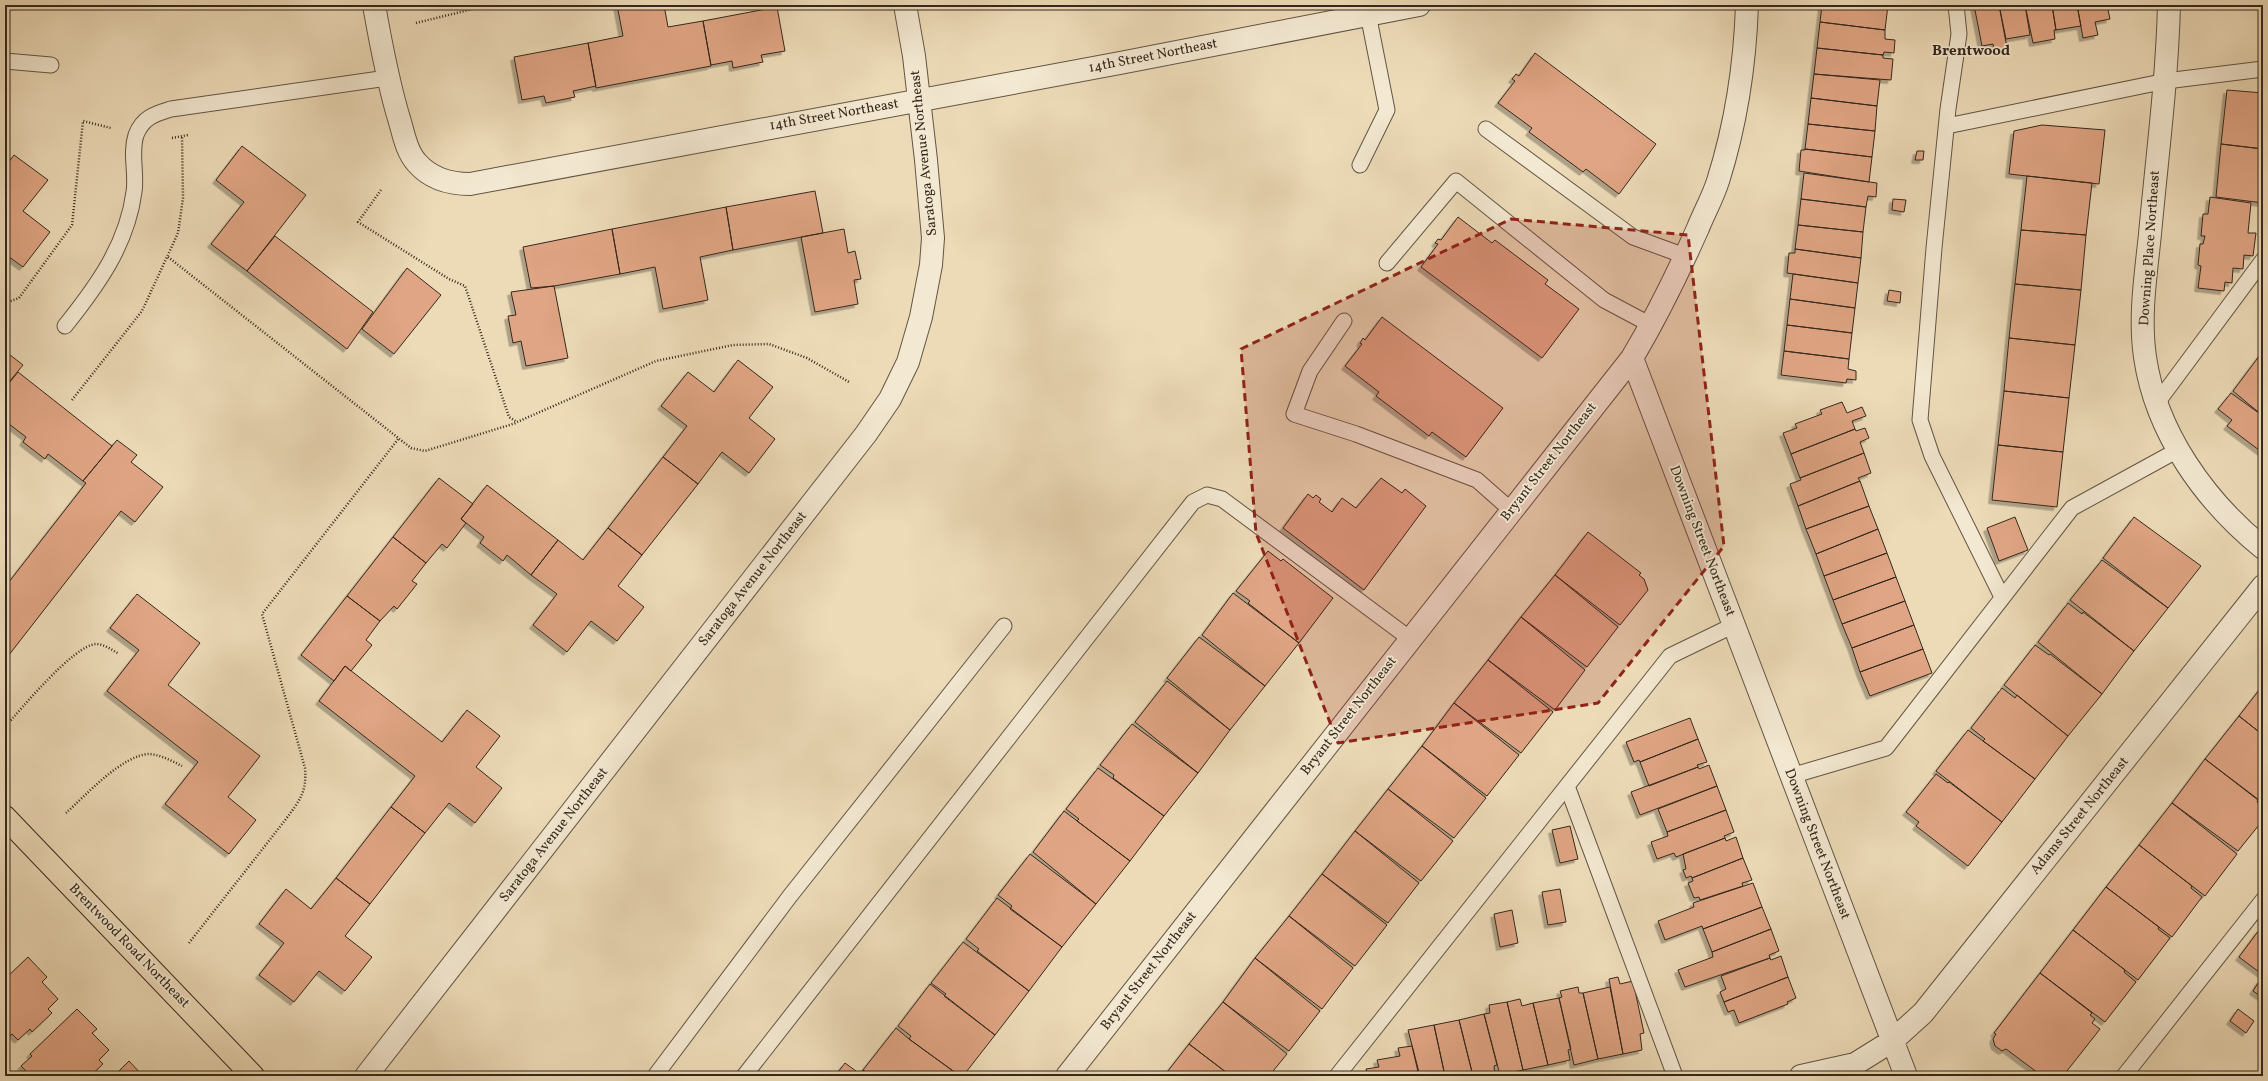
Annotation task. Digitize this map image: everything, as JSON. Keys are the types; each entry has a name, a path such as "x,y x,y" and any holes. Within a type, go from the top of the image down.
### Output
{"main road":[{"name":"Brentwood Road Northeast","path":"5,816 253,1076"}],"street":[{"name":"14th Street Northeast","path":"374,5 386,78 409,151 417,163 428,173 441,180 455,184 470,184 1120,63 1344,12 1368,14 1419,5"},
{"name":"Saratoga Avenue Northeast","path":"366,1076 866,434 890,399 905,368 914,342 927,292 933,238 914,56 905,5"},
{"path":"1632,358 1651,325 1685,256 1718,183 1728,147 1743,67 1747,5"},
{"name":"Downing Place Northeast","path":"2169,5 2166,81 2143,310 2145,357 2157,403 2178,450 2193,474 2210,496 2263,548"},
{"name":"Bryant Street Northeast","path":"1067,1076 1409,638 1632,358"},
{"name":"Downing Street Northeast","path":"1632,358 1906,1076"},
{"name":"Adams Street Northeast","path":"1801,1076 1856,1064 1892,1041 1923,1013 2263,586"}],"lane":[{"path":"1956,5 1959,34 1947,126 1920,420 1932,456 2002,597"},
{"path":"1360,165 1387,110 1368,14"},
{"path":"5,61 51,64"},
{"path":"1947,126 2166,81 2263,69"},
{"path":"65,326 103,277 117,250 129,220 134,191 134,146 136,135 143,122 153,114 171,109 386,78"},
{"path":"1486,129 1633,237 1685,256"},
{"path":"1387,263 1456,181 1604,300 1651,325"},
{"path":"2157,403 2263,260"},
{"path":"1344,321 1310,371 1294,414 1356,434 1477,480 1511,510"},
{"path":"1791,776 1886,748 2072,508 2178,450"},
{"path":"744,1076 1193,502 1207,495 1222,499 1409,638"},
{"path":"1337,1076 1670,656 1734,625"},
{"path":"655,1076 790,896 1004,626"},
{"path":"1567,786 1675,1076"},
{"path":"2124,1076 2263,900"}],"path":[{"path":"416,22 489,5"},
{"path":"5,303 19,298 72,225 83,121 112,128"},
{"path":"72,400 142,311 178,233 182,217 183,198 182,136"},
{"path":"381,190 358,222 449,279 465,286 509,417 517,422"},
{"path":"168,256 411,448 425,451 517,422 656,361 733,345 769,344 807,358 849,382"},
{"path":"189,943 286,819 299,800 306,784 305,768 262,614 399,438"},
{"path":"5,727 56,671 82,651 95,644 104,646 119,654"},
{"path":"66,813 117,767 131,760 149,754 182,766"}],"highlighted area":[{"path":"1511,219 1688,235 1724,546 1598,703 1338,743 1256,533 1241,349"}],"building":[{"path":"617,5 664,5 668,27 703,21 711,66 596,88 588,43 623,36"},
{"path":"1822,5 1888,5 1885,30 1820,22"},
{"path":"1974,5 1999,5 2007,48 1994,50 1993,44 1982,46"},
{"path":"1999,5 2025,5 2030,35 2006,39"},
{"path":"2025,5 2052,5 2056,30 2054,30 2055,39 2033,43"},
{"path":"2052,5 2077,5 2081,26 2056,30"},
{"path":"2077,5 2107,5 2110,19 2095,22 2098,35 2083,38"},
{"path":"777,7 785,51 761,55 763,62 733,68 732,61 711,65 703,21"},
{"path":"1820,22 1885,30 1885,39 1895,40 1894,53 1884,52 1883,55 1817,48"},
{"path":"588,43 596,86 573,91 575,97 546,103 544,96 522,100 514,57"},
{"path":"1817,48 1883,55 1883,58 1893,59 1891,80 1814,74"},
{"path":"1535,53 1656,144 1619,194 1586,169 1583,172 1529,132 1532,128 1498,103 1515,81 1512,79 1516,74 1519,76"},
{"path":"1814,74 1880,80 1877,106 1811,98"},
{"path":"2227,90 2263,93 2263,149 2221,144"},
{"path":"1811,98 1877,106 1875,131 1808,124"},
{"path":"1808,124 1875,131 1872,157 1805,149"},
{"path":"2042,125 2105,130 2099,184 2009,174 2014,131"},
{"path":"2221,144 2263,149 2263,203 2216,197"},
{"path":"242,146 306,195 247,271 211,244 244,202 216,180"},
{"path":"1805,149 1872,157 1869,182 1799,171 1801,150"},
{"path":"1917,151 1924,151 1923,160 1915,160"},
{"path":"14,155 48,180 23,211 50,232 23,267 5,254 5,167"},
{"path":"1804,173 1877,183 1876,197 1868,196 1866,207 1801,199"},
{"path":"2027,176 2092,183 2086,235 2021,230"},
{"path":"815,191 823,233 733,250 726,207"},
{"path":"2210,197 2251,203 2248,233 2256,233 2253,256 2244,255 2243,269 2233,268 2232,283 2225,282 2224,291 2198,288 2201,266 2198,265 2200,244 2203,244 2205,236 2201,236 2203,214 2208,214"},
{"path":"1801,199 1866,207 1863,232 1798,225"},
{"path":"1893,199 1906,200 1904,212 1892,210"},
{"path":"726,207 733,250 700,257 708,300 663,309 655,267 620,274 612,229"},
{"path":"1458,217 1492,243 1495,240 1548,280 1545,284 1579,309 1542,358 1421,267 1438,244 1435,243 1438,239 1441,240"},
{"path":"1798,225 1863,232 1861,258 1795,249"},
{"path":"612,229 620,274 554,286 531,288 523,247"},
{"path":"844,229 848,253 855,251 861,279 854,280 858,304 815,312 801,237"},
{"path":"2021,230 2086,235 2081,290 2015,284"},
{"path":"275,236 373,312 347,349 247,271"},
{"path":"1795,249 1861,258 1858,283 1787,273 1789,253 1795,253"},
{"path":"407,268 441,295 394,354 362,329"},
{"path":"1793,274 1858,283 1855,308 1790,299"},
{"path":"2015,284 2081,290 2075,345 2009,338"},
{"path":"554,286 568,358 526,366 521,341 513,343 508,316 516,315 511,292"},
{"path":"1889,290 1901,292 1900,303 1887,301"},
{"path":"1790,299 1855,308 1852,333 1787,325"},
{"path":"1382,317 1503,408 1466,457 1432,432 1429,436 1376,396 1379,392 1345,366 1362,344 1360,343 1363,338 1365,340"},
{"path":"1787,325 1852,333 1849,359 1784,351"},
{"path":"2009,338 2075,345 2069,398 2004,391"},
{"path":"5,351 23,365 5,387"},
{"path":"1784,351 1849,359 1848,369 1856,371 1856,380 1847,379 1846,383 1781,375"},
{"path":"2263,351 2263,416 2233,391"},
{"path":"738,360 773,387 749,418 775,439 749,473 722,452 698,484 663,457 687,426 661,406 688,372 714,392"},
{"path":"18,372 112,446 83,481 48,454 45,459 23,442 26,437 5,421 5,388"},
{"path":"2004,391 2069,398 2063,452 1998,445"},
{"path":"2231,393 2263,416 2263,453 2227,426 2232,420 2218,409"},
{"path":"1842,402 1847,413 1862,407 1866,416 1852,421 1855,429 1791,454 1783,433 1797,428 1795,424 1822,414 1820,410"},
{"path":"1865,428 1869,438 1860,442 1864,453 1800,478 1791,454 1855,429 1856,431"},
{"path":"117,440 137,455 131,462 163,487 135,522 121,511 5,660 5,587 86,483 83,481"},
{"path":"1998,445 2063,452 2057,507 1992,500"},
{"path":"1864,453 1871,473 1858,478 1860,481 1798,506 1790,484 1801,480 1800,478"},
{"path":"663,457 698,484 642,555 608,528"},
{"path":"439,478 473,504 461,519 466,523 447,548 442,544 426,563 393,537"},
{"path":"1381,478 1402,493 1405,489 1426,506 1364,590 1283,528 1308,494 1313,498 1316,495 1321,499 1319,502 1332,512 1342,498 1356,508"},
{"path":"1860,481 1869,506 1806,529 1798,506"},
{"path":"487,485 558,540 531,575 507,555 503,561 480,543 484,537 461,519"},
{"path":"1869,506 1878,529 1816,554 1806,529"},
{"path":"2015,517 2028,550 1999,561 1987,528"},
{"path":"2134,517 2201,566 2168,608 2103,558"},
{"path":"608,528 642,555 618,586 644,607 617,641 591,621 567,652 533,625 557,594 531,575 558,540 583,560"},
{"path":"1878,529 1887,553 1824,576 1816,554"},
{"path":"1588,532 1641,573 1639,575 1644,579 1648,590 1620,625 1555,575"},
{"path":"393,537 426,563 412,581 417,584 397,609 394,606 380,621 347,596"},
{"path":"1268,551 1281,561 1283,559 1333,598 1299,643 1248,603 1250,601 1236,591"},
{"path":"1887,553 1896,577 1833,600 1824,576"},
{"path":"2102,560 2168,608 2134,651 2070,600"},
{"path":"1555,575 1618,627 1587,667 1521,617"},
{"path":"1896,577 1905,601 1842,624 1833,600"},
{"path":"1233,593 1299,643 1265,686 1202,635"},
{"path":"137,594 200,643 168,685 260,756 228,797 256,820 229,854 165,804 198,762 107,691 139,650 110,628"},
{"path":"347,596 380,621 366,640 372,645 351,671 345,666 334,681 301,655"},
{"path":"1905,601 1914,625 1852,648 1842,624"},
{"path":"2068,603 2082,614 2083,612 2134,651 2102,694 2038,642"},
{"path":"1521,617 1585,670 1555,710 1488,660"},
{"path":"1914,625 1923,649 1860,672 1852,648"},
{"path":"1199,637 1265,686 1230,730 1167,678"},
{"path":"2035,645 2049,655 2050,654 2102,694 2068,736 2004,685"},
{"path":"1923,649 1932,673 1870,696 1860,672"},
{"path":"1488,660 1553,712 1521,753 1454,703"},
{"path":"345,666 442,742 467,710 500,736 476,767 502,788 475,823 449,803 425,833 391,807 415,776 319,701"},
{"path":"1167,681 1230,730 1198,773 1135,722"},
{"path":"2263,685 2263,735 2239,716"},
{"path":"2002,688 2015,698 2017,695 2068,736 2035,779 1983,741 1985,739 1971,728"},
{"path":"1454,703 1519,755 1487,796 1422,746"},
{"path":"2239,716 2263,735 2263,803 2205,759"},
{"path":"1690,718 1698,739 1640,762 1639,760 1634,762 1626,742"},
{"path":"1132,724 1198,773 1164,816 1113,778 1114,775 1100,765"},
{"path":"1968,730 2035,779 2002,822 1936,771"},
{"path":"1698,739 1707,762 1649,786 1640,762"},
{"path":"1422,746 1486,798 1454,838 1388,789"},
{"path":"2205,759 2258,800 2257,802 2263,807 2263,820 2238,851 2172,803"},
{"path":"1709,765 1717,786 1640,815 1631,792 1698,767 1699,769"},
{"path":"1098,768 1164,816 1130,861 1077,821 1079,819 1066,809"},
{"path":"1936,774 2002,822 1968,866 1916,826 1919,822 1906,812"},
{"path":"1717,786 1726,810 1667,832 1658,809"},
{"path":"1388,789 1453,841 1421,881 1355,831"},
{"path":"2172,803 2237,854 2205,896 2139,845"},
{"path":"391,807 425,833 370,904 336,878"},
{"path":"1726,810 1734,832 1724,836 1725,838 1676,857 1674,853 1657,859 1651,842 1668,836 1667,832"},
{"path":"1064,811 1130,861 1096,904 1033,852"},
{"path":"1570,826 1578,859 1560,863 1552,830"},
{"path":"1355,831 1419,883 1388,923 1322,874"},
{"path":"1736,837 1743,858 1692,878 1691,876 1686,878 1683,870 1686,869 1683,854 1725,838 1726,841"},
{"path":"2139,845 2192,886 2191,888 2202,897 2172,937 2106,887"},
{"path":"1030,854 1096,904 1062,947 1010,909 1012,906 998,895"},
{"path":"1743,858 1752,880 1742,883 1743,886 1700,900 1699,897 1694,898 1688,883 1693,881 1692,878"},
{"path":"1322,874 1387,925 1355,966 1289,916"},
{"path":"336,878 370,904 345,936 372,957 345,991 319,971 294,1002 259,975 284,943 259,924 286,889 311,909"},
{"path":"1753,883 1762,907 1703,929 1702,926 1665,940 1658,921 1694,907 1693,903"},
{"path":"2106,887 2159,927 2158,929 2170,938 2138,980 2073,930"},
{"path":"1560,889 1566,922 1548,925 1542,892"},
{"path":"997,898 1062,947 1029,991 977,951 979,949 966,939"},
{"path":"1762,907 1771,929 1712,952 1703,929"},
{"path":"1512,910 1518,943 1500,947 1494,914"},
{"path":"1289,916 1353,968 1322,1009 1255,958"},
{"path":"1771,929 1779,951 1769,955 1770,958 1685,987 1678,970 1713,957 1712,952"},
{"path":"2073,930 2125,970 2124,972 2136,982 2105,1022 2040,973"},
{"path":"2259,930 2263,933 2263,975 2239,957"},
{"path":"963,942 1029,991 995,1035 944,996 946,994 931,983"},
{"path":"1781,956 1788,977 1724,1002 1720,992 1726,989 1721,976 1770,958 1771,960"},
{"path":"28,957 47,977 42,982 58,999 48,1009 52,1013 32,1032 30,1029 18,1040 12,1034 10,1036 5,1031 5,979"},
{"path":"1255,958 1320,1011 1289,1051 1223,1002"},
{"path":"2040,973 2092,1013 2090,1015 2095,1019 2092,1023 2100,1029 2063,1076 2042,1076 2006,1049 2002,1051 1995,1046 1993,1039 1996,1034 1994,1033"},
{"path":"1618,977 1620,984 1633,981 1644,1033 1640,1034 1642,1050 1623,1054 1609,979"},
{"path":"1788,977 1796,998 1787,1002 1788,1004 1739,1023 1734,1010 1728,1012 1724,1002"},
{"path":"2260,980 2263,982 2263,998 2253,991"},
{"path":"930,984 995,1035 963,1076 960,1076 909,1039 911,1036 898,1026"},
{"path":"1578,987 1579,993 1583,993 1598,1059 1574,1065 1559,998 1562,997 1560,991"},
{"path":"1610,987 1623,1054 1598,1059 1583,993"},
{"path":"1559,998 1571,1049 1568,1050 1570,1060 1548,1065 1533,1003"},
{"path":"1520,999 1522,1006 1533,1003 1548,1065 1523,1070 1507,1002"},
{"path":"1223,1002 1287,1054 1269,1076 1231,1076 1189,1044"},
{"path":"1507,1002 1523,1070 1500,1075 1484,1014 1490,1013 1489,1005"},
{"path":"77,1009 97,1029 92,1033 109,1050 99,1060 103,1064 90,1076 31,1076 21,1066 32,1056 30,1054"},
{"path":"2238,1009 2254,1021 2246,1033 2230,1021"},
{"path":"1484,1014 1497,1065 1494,1066 1495,1076 1473,1076 1459,1020"},
{"path":"1459,1020 1473,1076 1445,1076 1434,1025"},
{"path":"1434,1025 1445,1076 1420,1076 1408,1030"},
{"path":"896,1028 960,1076 871,1076 863,1070"},
{"path":"1189,1044 1231,1076 1164,1076"},
{"path":"1412,1046 1419,1076 1368,1076 1366,1069 1379,1067 1377,1060 1400,1056 1398,1048"},
{"path":"129,1061 143,1076 114,1076"},
{"path":"845,1063 860,1074 863,1070 871,1076 835,1076"}],"district":[{"name":"Brentwood","path":"1971,51"}]}
